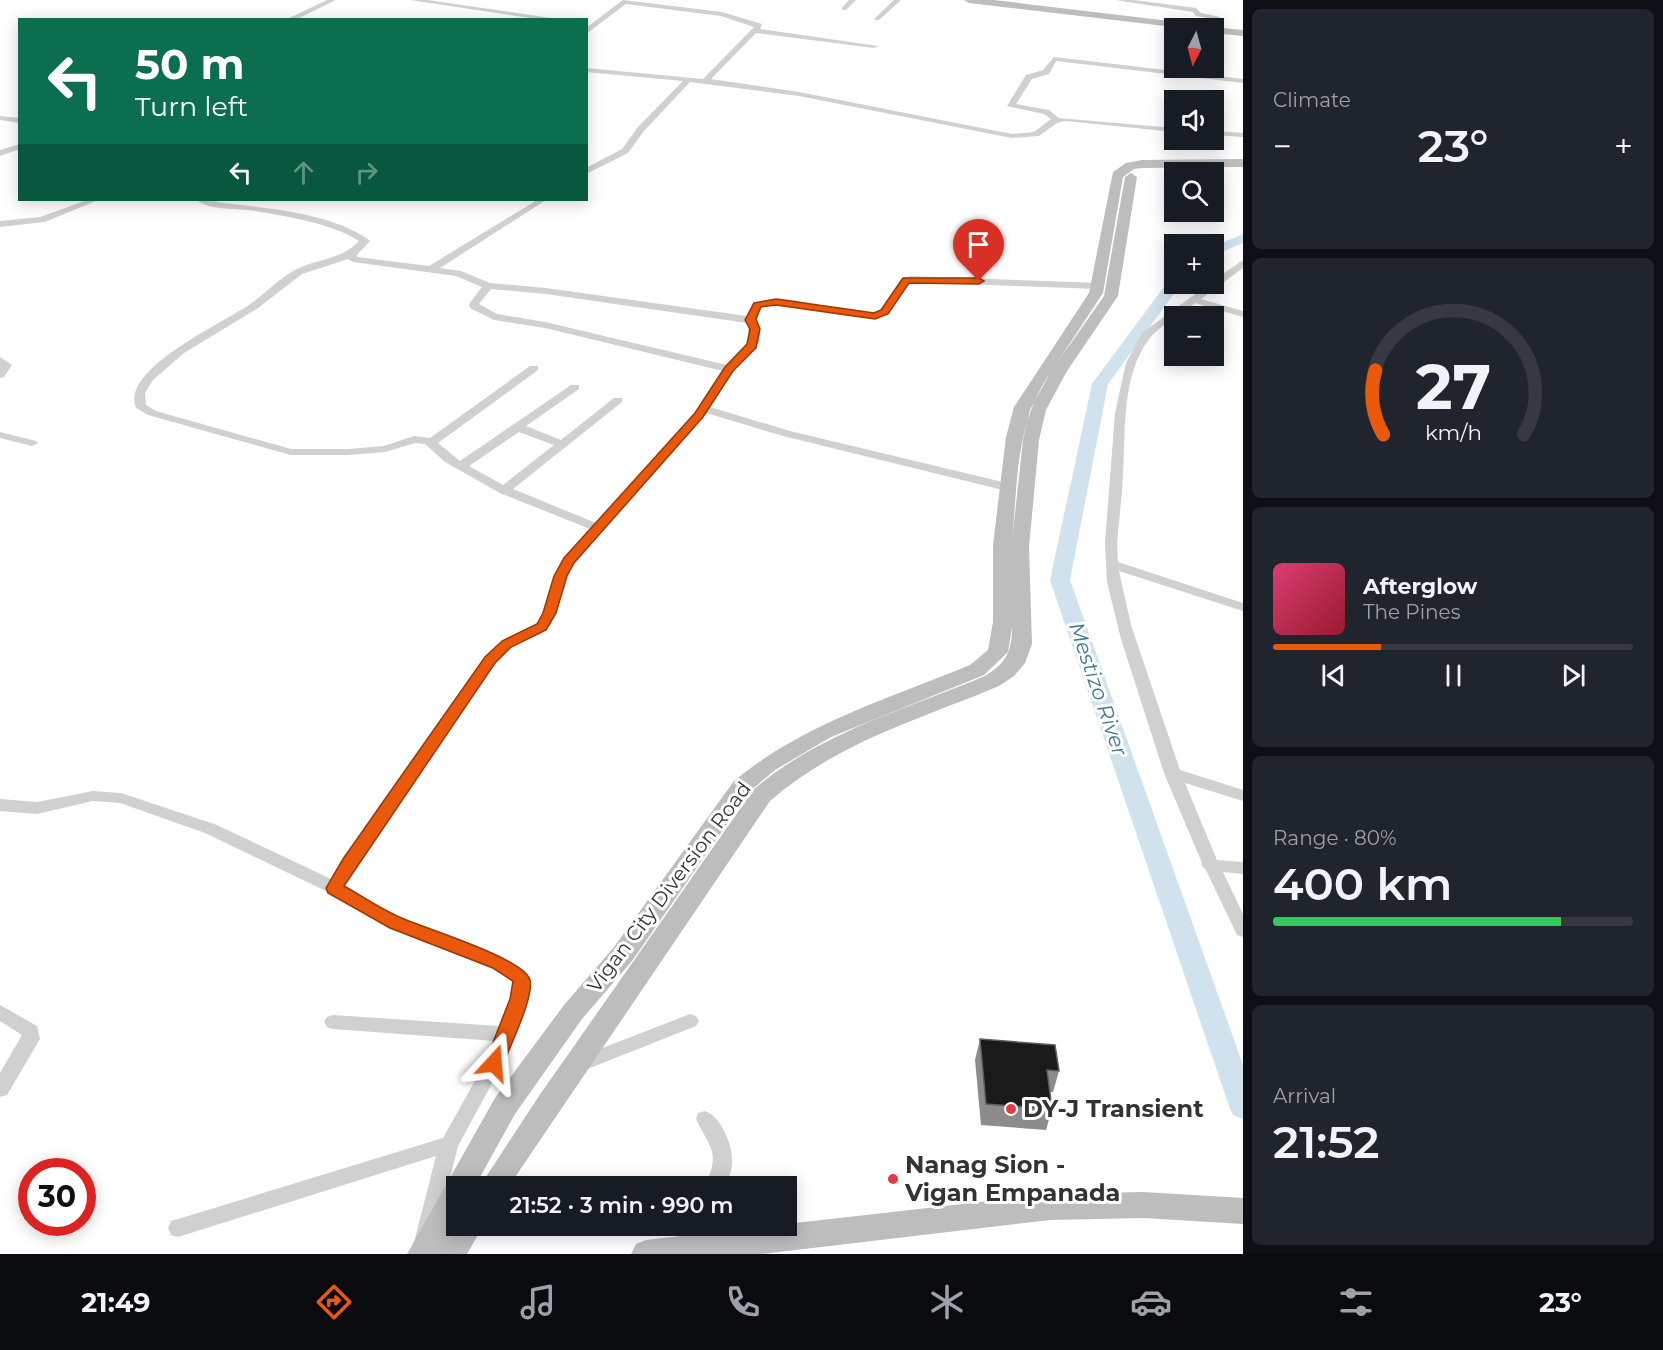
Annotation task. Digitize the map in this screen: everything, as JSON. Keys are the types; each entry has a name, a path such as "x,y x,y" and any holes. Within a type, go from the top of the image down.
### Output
{"main road":[{"path":"969,0 1164,24"},
{"path":"1224,30 1243,33"},
{"name":"Vigan City Diversion Road","path":"501,1176 573,1067 762,795 774,783 822,750 992,681 1007,671 1018,658 1023,635 1020,547 1013,495 1014,437 1022,407 1044,368 1096,293 1130,177 1140,171 1168,167 1243,165"},
{"name":"Vigan City Diversion Road","path":"466,1176 505,1106 573,1012 623,954 742,786 757,772 807,738 977,670 998,652 1003,622 1002,544 1013,495 1038,410 1059,371 1111,296 1115,222"},
{"path":"573,1012 601,1027"},
{"path":"646,1254 687,1238 1050,1207 1143,1205 1243,1211"},
{"path":"422,1254 446,1211"},
{"path":"450,1254 462,1236"}],"street":[{"path":"292,18 333,0"},
{"path":"413,0 549,18"},
{"path":"446,0 472,1 489,9"},
{"path":"844,9 853,0"},
{"path":"877,20 898,0"},
{"path":"1118,0 1194,10 1199,15 1217,18"},
{"path":"590,25 626,1 724,15 758,25 755,31 705,81"},
{"path":"1161,24 1165,6"},
{"path":"478,18 489,9"},
{"path":"755,31 874,46"},
{"path":"1164,129 1057,120 1046,112 1011,106 1029,77 1046,72 1054,59 1243,81"},
{"path":"588,70 689,79 799,94 1007,135 1036,134 1057,120"},
{"path":"588,171 625,151 641,129 689,79"},
{"path":"0,118 18,121"},
{"path":"1224,134 1243,135"},
{"path":"0,153 18,147"},
{"path":"0,224 49,218 92,201"},
{"path":"204,201 230,207 263,209 352,233 365,241 351,255 298,273 248,310 179,352 151,377 139,397 140,406 152,413 291,452 349,452 385,448 414,440 432,442 449,460 504,490 596,527"},
{"path":"431,269 541,201"},
{"path":"334,888 385,808 490,660 507,644 535,631 546,622 563,569 596,527 663,457 704,409 729,369 755,341 754,325 750,320 546,291 488,286 466,275 356,259 351,255"},
{"path":"1243,263 1146,335 1134,360 1119,418 1111,564 1120,613 1172,773 1209,865 1243,930"},
{"path":"750,320 757,305 776,302 856,314 879,315 885,312 904,281 910,279 1098,286"},
{"path":"488,286 474,304 475,308 485,314 545,325 729,369"},
{"path":"1194,300 1243,314"},
{"path":"0,360 8,365 0,375"},
{"path":"432,442 534,368"},
{"path":"460,467 575,387"},
{"path":"504,490 618,400"},
{"path":"704,409 787,434 1013,495"},
{"path":"517,427 562,444"},
{"path":"0,435 32,443"},
{"path":"1111,564 1243,607"},
{"path":"1172,773 1243,796"},
{"path":"0,805 38,808 93,796 121,798 211,829 334,888 396,923 515,972 522,981 522,989 494,1063 449,1144 422,1254"},
{"path":"1209,865 1243,868"},
{"path":"0,1012 31,1030 31,1039 0,1089"},
{"path":"573,1067 690,1021"},
{"path":"333,1022 504,1034"},
{"path":"705,1119 722,1144 724,1166 720,1176"},
{"path":"178,1228 449,1144"}],"building":[{"path":"980,1039 1055,1045 1059,1071 1047,1070 1052,1109 986,1104"}],"waterway":[{"name":"Mestizo River","path":"1224,247 1243,238"},
{"name":"Mestizo River","path":"1166,294 1100,384 1060,580 1243,1106"}],"place":[{"name":"DY-J Transient","path":"1011,1109"},
{"name":"Nanag Sion - Vigan Empanada","path":"893,1179"}],"route":[{"path":"494,1063 522,989 519,976 499,964 396,923 334,888 349,863 385,808 490,660 512,640 542,627 550,613 560,576 568,561 596,527 663,457 699,415 723,382 729,369 755,341 754,322 750,320 757,305 776,302 875,316 885,312 904,281 920,279 979,281"}]}
